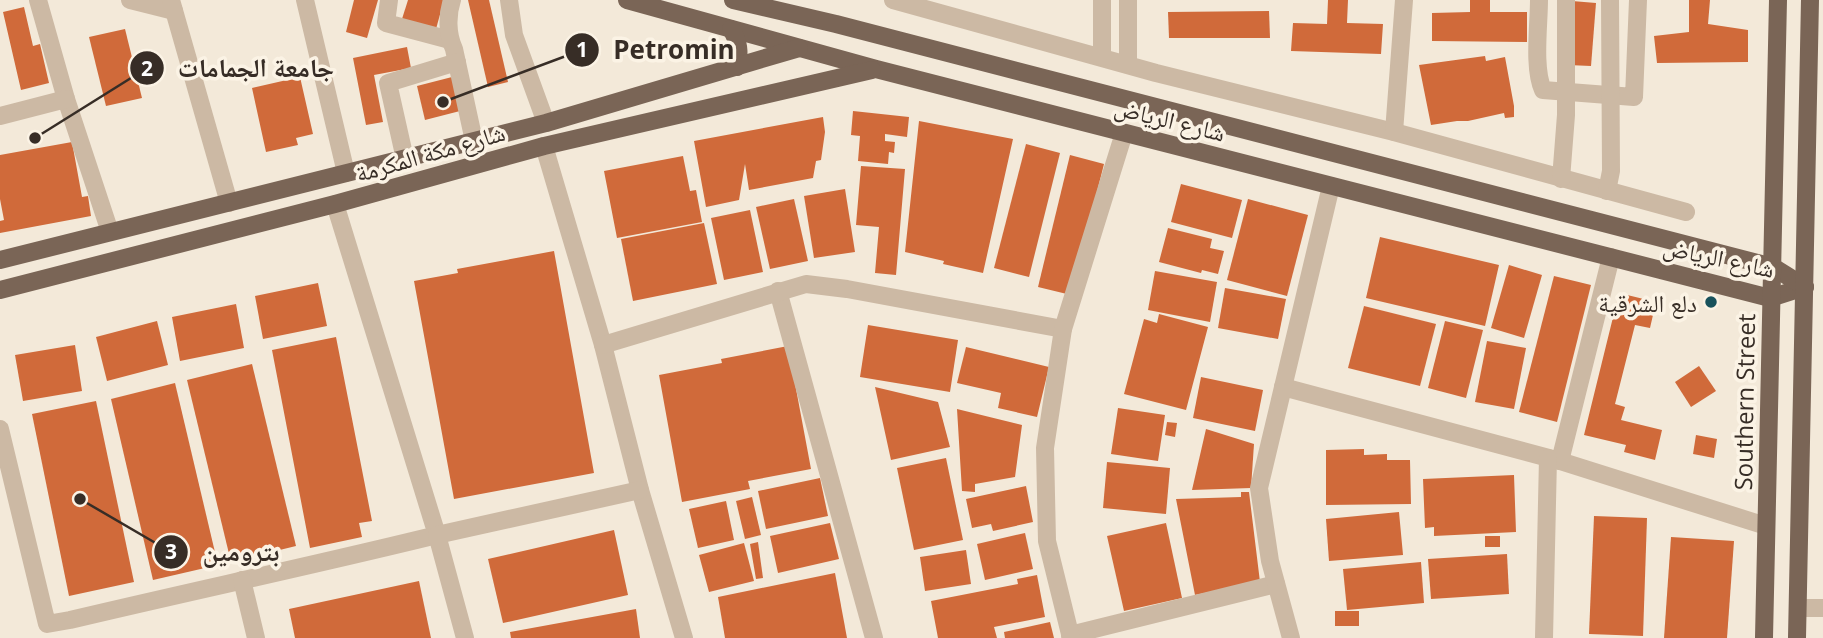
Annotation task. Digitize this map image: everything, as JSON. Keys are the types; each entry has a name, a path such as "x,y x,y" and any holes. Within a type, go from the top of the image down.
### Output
{"main road":[{"name":"شارع الرياض","path":"627,0 876,69 1770,298 1805,287"},
{"name":"شارع الرياض","path":"733,0 863,31 1773,267 1805,287"},
{"name":"Southern Street","path":"1764,638 1778,0"},
{"path":"1797,638 1810,0"},
{"path":"731,29 737,39 737,67"},
{"name":"شارع مكة المكرمة","path":"0,260 546,123 799,48"},
{"name":"شارع مكة المكرمة","path":"0,290 335,204 544,146 876,69"},
{"path":"223,232 247,210 237,200"}],"street":[{"path":"38,0 66,99 110,232"},
{"path":"130,0 173,5 237,200"},
{"path":"305,0 346,173"},
{"path":"388,0 386,23 450,40"},
{"path":"452,0 448,10 450,40 474,141"},
{"path":"509,0 514,35 546,123"},
{"path":"896,0 1686,212"},
{"path":"1102,0 1102,57"},
{"path":"1128,0 1128,64"},
{"path":"1394,132 1404,0"},
{"path":"1539,0 1540,83 1543,90 1634,97 1638,0"},
{"path":"1561,180 1566,93 1566,0"},
{"path":"1607,191 1611,170 1610,0"},
{"path":"405,159 388,83 457,62"},
{"path":"0,116 66,99"},
{"path":"1124,133 1063,329 1045,449 1046,541 1070,637 1276,584"},
{"path":"544,146 603,345 640,490 684,638"},
{"path":"1291,638 1270,561 1259,488 1331,186"},
{"path":"335,204 437,535 465,638"},
{"path":"1544,638 1554,459 1611,257"},
{"path":"603,345 806,284 847,289 1063,329"},
{"path":"778,291 874,638"},
{"path":"1283,387 1554,459 1766,526"},
{"path":"0,429 49,631 70,621 640,490"},
{"path":"242,580 256,638"},
{"path":"1798,608 1823,608"}],"building":[{"path":"354,0 378,0 367,38 346,32"},
{"path":"408,0 444,0 436,29 402,19"},
{"path":"468,0 489,0 508,82 488,87"},
{"path":"1328,0 1348,0 1347,23 1383,24 1381,54 1291,51 1293,23 1327,24"},
{"path":"1470,0 1490,0 1490,12 1527,12 1527,42 1432,41 1432,13 1470,12"},
{"path":"1689,0 1710,0 1708,24 1748,30 1748,62 1657,63 1654,36 1689,32"},
{"path":"1572,1 1596,3 1591,66 1568,65"},
{"path":"24,7 33,46 40,44 49,83 21,90 3,12"},
{"path":"1269,11 1270,38 1169,38 1168,12"},
{"path":"125,29 142,98 106,106 89,37"},
{"path":"407,47 411,68 374,75 383,122 366,125 353,58"},
{"path":"1485,56 1486,61 1505,57 1514,117 1505,118 1504,113 1431,125 1419,65"},
{"path":"300,77 313,134 296,138 298,145 266,152 252,88"},
{"path":"452,77 460,111 425,120 417,86"},
{"path":"853,111 909,117 907,137 885,134 885,141 895,142 894,153 889,152 888,164 858,161 860,136 851,135"},
{"path":"823,117 825,132 821,160 816,161 813,178 749,190 745,164 739,200 706,207 694,141"},
{"path":"919,121 1013,139 983,273 905,252"},
{"path":"72,142 82,197 88,196 91,216 0,233 0,221 4,220 0,199 0,155"},
{"path":"1026,144 1060,153 1029,277 994,268"},
{"path":"1070,155 1104,164 1071,295 1038,287"},
{"path":"683,156 690,191 696,190 702,222 617,238 604,171"},
{"path":"861,166 905,169 896,275 875,273 879,227 856,225"},
{"path":"1181,184 1242,200 1232,238 1171,222"},
{"path":"845,189 855,252 814,258 804,196"},
{"path":"794,199 808,261 770,269 756,207"},
{"path":"1248,199 1308,215 1287,296 1227,280"},
{"path":"750,210 763,272 724,280 711,218"},
{"path":"704,223 717,284 633,301 621,239"},
{"path":"1168,228 1212,239 1210,248 1224,251 1218,274 1202,270 1201,273 1159,262"},
{"path":"1380,237 1499,265 1485,326 1366,298"},
{"path":"554,251 594,473 454,499 414,281 458,273 457,269"},
{"path":"1509,265 1542,275 1524,338 1491,328"},
{"path":"1155,271 1217,282 1210,322 1148,310"},
{"path":"1554,276 1591,285 1557,422 1519,412"},
{"path":"318,283 327,326 263,339 255,296"},
{"path":"1225,288 1286,299 1278,339 1218,328"},
{"path":"1619,293 1656,302 1650,328 1635,325 1615,404 1625,407 1621,420 1662,430 1655,460 1624,452 1626,445 1584,435"},
{"path":"236,304 244,348 180,361 172,317"},
{"path":"1364,306 1436,324 1420,386 1348,368"},
{"path":"1159,314 1208,327 1186,410 1124,394 1144,319 1157,323"},
{"path":"157,321 168,365 107,381 96,337"},
{"path":"1445,321 1483,330 1466,398 1428,388"},
{"path":"868,325 958,340 950,392 860,377"},
{"path":"336,337 372,521 359,523 362,537 310,548 272,350"},
{"path":"1487,341 1526,348 1514,409 1475,402"},
{"path":"75,345 82,391 23,401 15,355"},
{"path":"788,346 811,469 748,481 750,489 682,502 659,375 722,363 721,359"},
{"path":"966,347 1049,367 1037,417 998,408 1001,393 957,383"},
{"path":"252,364 296,546 231,562 187,380"},
{"path":"1699,366 1716,391 1691,407 1675,382"},
{"path":"1201,377 1263,390 1255,431 1193,418"},
{"path":"175,383 218,565 153,580 111,399"},
{"path":"875,387 938,402 950,447 891,460"},
{"path":"96,401 134,582 69,596 32,414"},
{"path":"1118,408 1165,415 1158,461 1111,454"},
{"path":"957,409 1022,425 1015,477 975,484 975,492 962,491"},
{"path":"1167,422 1177,423 1175,437 1165,435"},
{"path":"1206,429 1254,444 1251,488 1192,490"},
{"path":"1696,435 1717,439 1714,458 1693,454"},
{"path":"1364,449 1364,455 1387,454 1387,460 1410,460 1411,504 1326,505 1326,450"},
{"path":"946,458 963,540 914,550 897,468"},
{"path":"1107,462 1170,468 1166,514 1103,508"},
{"path":"1514,475 1516,532 1434,536 1434,527 1425,528 1423,479"},
{"path":"820,478 828,516 766,529 758,491"},
{"path":"1026,486 1033,522 993,531 991,524 972,528 966,499"},
{"path":"1241,492 1249,492 1260,582 1195,595 1176,499 1241,497"},
{"path":"752,497 761,535 745,539 736,501"},
{"path":"726,501 734,540 698,548 689,509"},
{"path":"1399,512 1403,555 1329,561 1326,519"},
{"path":"1594,516 1647,518 1643,636 1589,634"},
{"path":"830,523 839,559 778,573 770,536"},
{"path":"1166,523 1182,598 1124,611 1107,536"},
{"path":"614,530 628,595 503,623 488,559"},
{"path":"1025,533 1033,569 985,580 977,544"},
{"path":"1485,536 1500,536 1500,547 1485,547"},
{"path":"1671,537 1734,541 1727,638 1664,638"},
{"path":"758,542 763,578 756,579 750,544"},
{"path":"744,543 754,581 709,592 699,555"},
{"path":"966,550 971,584 925,591 920,557"},
{"path":"1507,554 1509,594 1431,599 1428,559"},
{"path":"1421,562 1424,603 1347,610 1343,569"},
{"path":"835,573 847,638 725,638 718,597"},
{"path":"1037,575 1045,617 994,627 997,638 938,638 931,601 1018,584 1017,579"},
{"path":"419,581 431,638 295,638 289,609"},
{"path":"636,609 640,638 511,638 510,632"},
{"path":"1335,611 1359,611 1359,626 1335,626"},
{"path":"1050,622 1054,638 1005,638 1004,632"}],"place":[{"name":"Petromin","path":"443,102"},
{"name":"جامعة الجمامات","path":"35,138"},
{"name":"دلع الشرقية","path":"1711,302"},
{"name":"بترومين","path":"80,499"}]}
